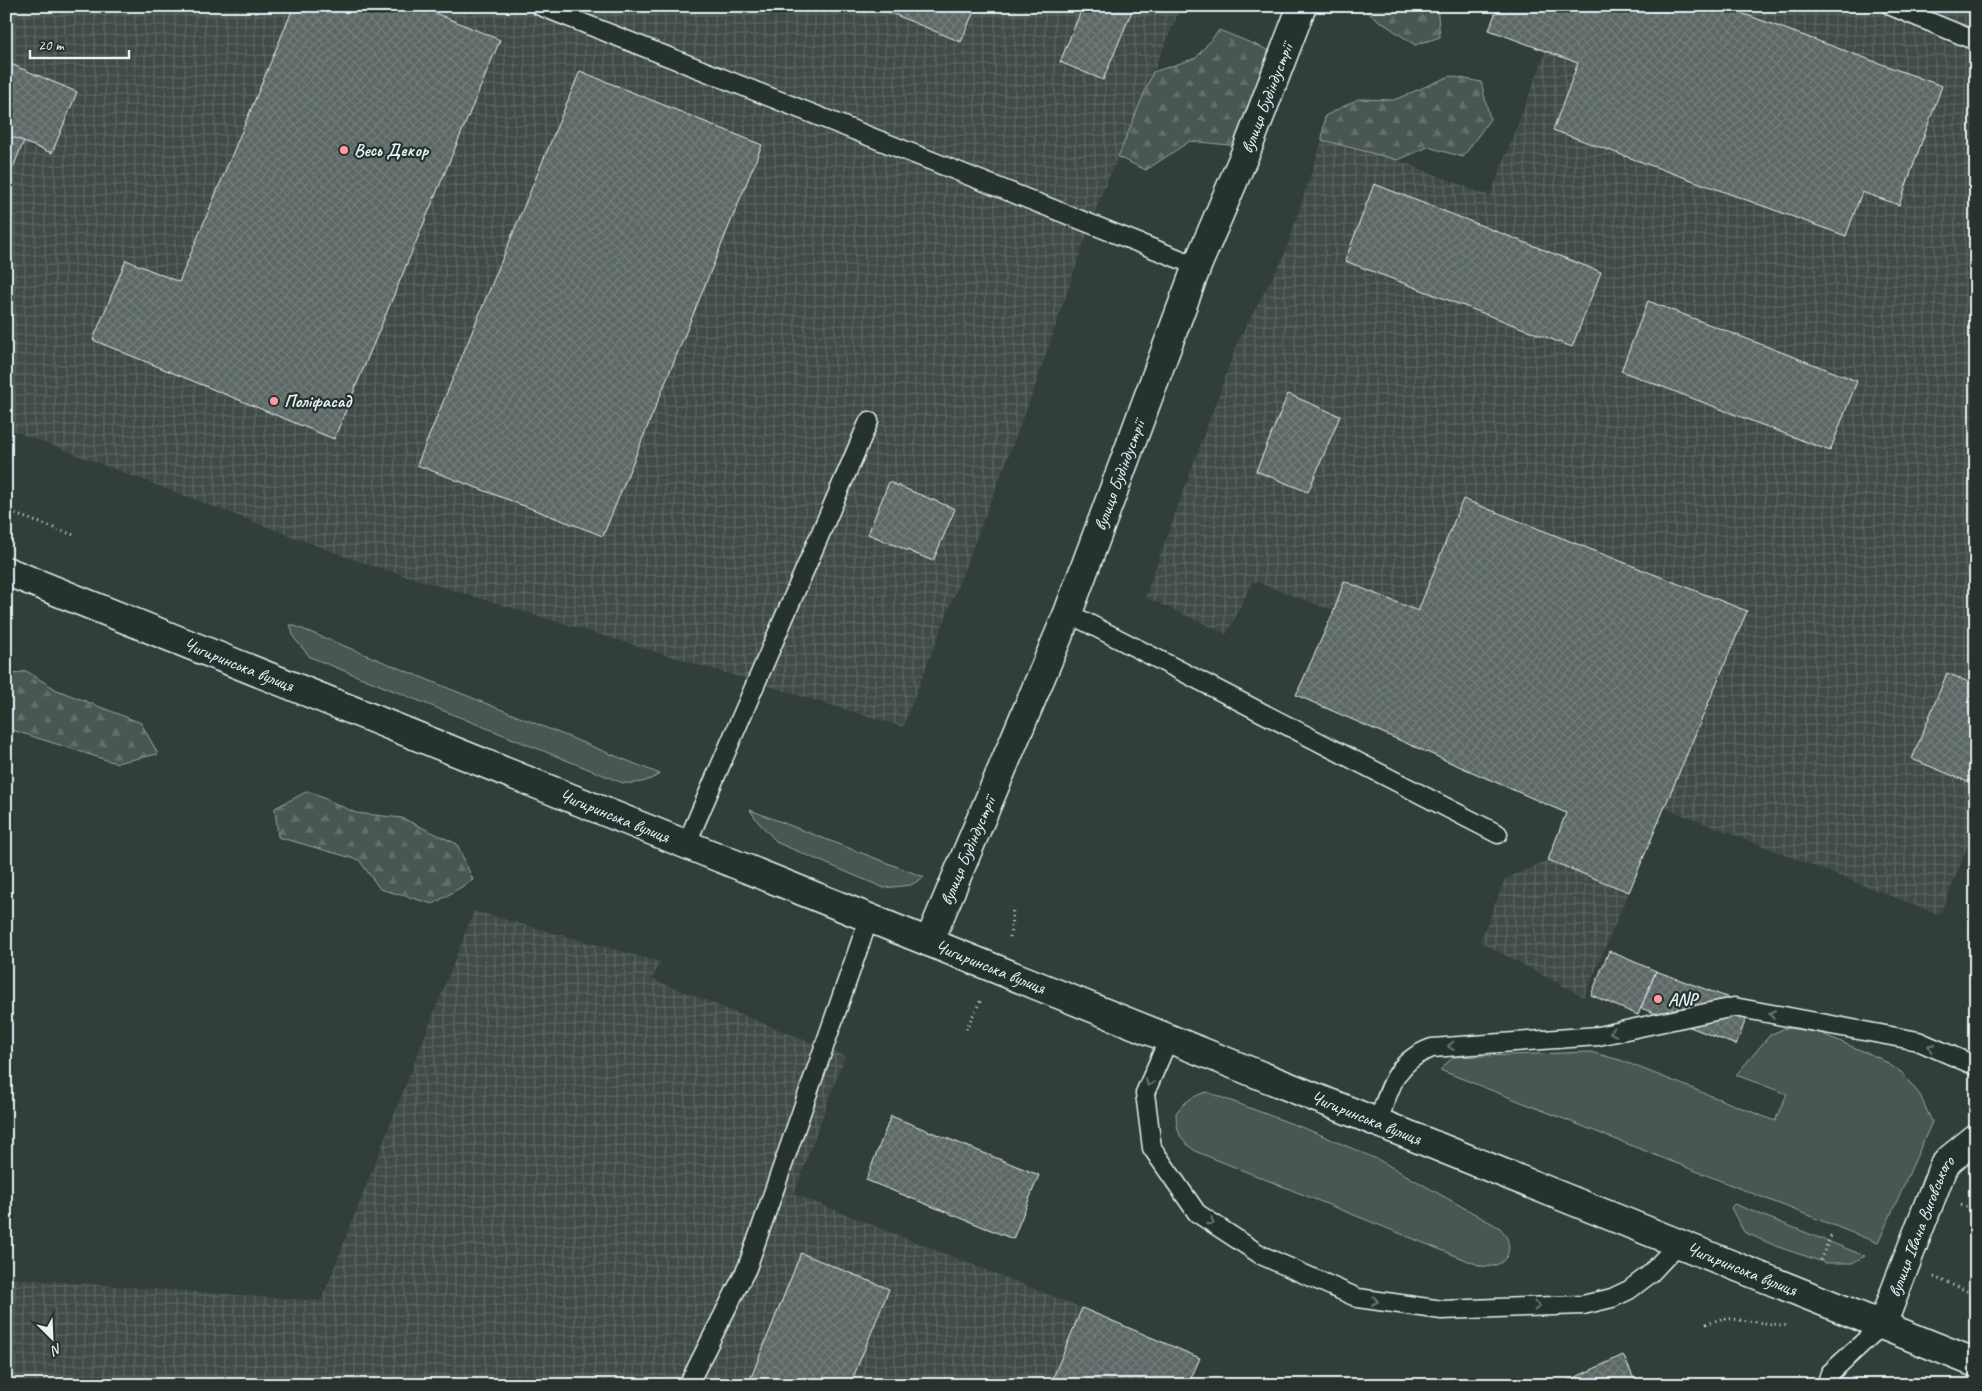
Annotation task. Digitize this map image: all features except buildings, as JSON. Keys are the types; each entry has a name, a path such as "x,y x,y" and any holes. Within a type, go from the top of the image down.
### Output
{"main road":[{"name":"вулиця Будіндустрії","path":"929,942 1068,613 1197,266 1248,147 1302,6"},
{"name":"Чигиринська вулиця","path":"6,571 1976,1363"},
{"name":"вулиця Івана Виговського","path":"1882,1325 1943,1167 1976,1138"}],"lane":[{"path":"540,6 1197,266"},
{"path":"1891,6 1976,41"},
{"path":"686,845 869,421"},
{"path":"1068,613 1498,834"},
{"path":"688,1385 747,1268 869,918"},
{"path":"1378,1122 1391,1084 1398,1072 1408,1060 1418,1053 1432,1048 1598,1036 1734,1007 1918,1041 1976,1066"},
{"path":"1168,1038 1145,1093 1152,1148 1197,1213 1261,1255 1358,1298 1442,1310 1583,1305 1612,1298 1630,1290 1650,1274 1679,1244"},
{"path":"1826,1385 1830,1374 1882,1325"}],"path":[{"path":"6,512 74,535"},
{"path":"1010,937 1013,908"},
{"path":"966,1029 981,1000"},
{"path":"1820,1260 1832,1234"},
{"path":"1933,1276 1976,1295"},
{"path":"1706,1324 1724,1318 1789,1326"}],"shaded area":[{"path":"6,6 1181,6 1094,213 1032,395 903,727 357,561 6,428"},
{"path":"1498,6 1976,6 1976,826 1940,915 1665,808 1584,997 1480,942 1505,879 1548,860 1566,813 1296,695 1334,611 1253,581 1227,634 1145,597 1238,341 1284,256 1322,140 1398,160 1490,196 1546,51 1489,30"},
{"path":"474,911 660,962 652,979 845,1056 794,1194 1082,1308 1050,1385 6,1385 6,1278 321,1301"}],"green space":[{"path":"1369,6 1437,6 1440,37 1415,45 1368,13"},
{"path":"1219,30 1283,56 1248,147 1190,141 1146,170 1118,157 1153,72 1196,58"},
{"path":"1450,76 1481,82 1490,119 1463,157 1428,147 1398,160 1322,140 1325,116 1358,99 1394,100"},
{"path":"290,624 660,774 642,782 623,783 310,657 294,638"},
{"path":"26,671 57,690 141,723 158,754 116,763 6,728 6,676"},
{"path":"308,791 356,813 402,818 457,844 473,880 433,904 380,889 359,860 278,837 275,808"},
{"path":"750,810 924,877 911,885 884,888 778,843 758,822"},
{"path":"1785,1028 1818,1032 1879,1058 1901,1072 1920,1095 1932,1122 1878,1243 1440,1070 1453,1057 1590,1052 1620,1060 1775,1121 1787,1094 1736,1075 1770,1035"},
{"path":"1207,1092 1314,1132 1379,1160 1500,1228 1508,1243 1507,1256 1497,1264 1481,1266 1197,1152 1180,1136 1176,1113 1190,1100"},
{"path":"1734,1204 1865,1256 1852,1263 1826,1263 1778,1247 1744,1232 1731,1208"}],"place":[{"name":"Весь Декор","path":"344,150"},
{"name":"Поліфасад","path":"274,401"},
{"name":"ANP","path":"1658,999"}]}
